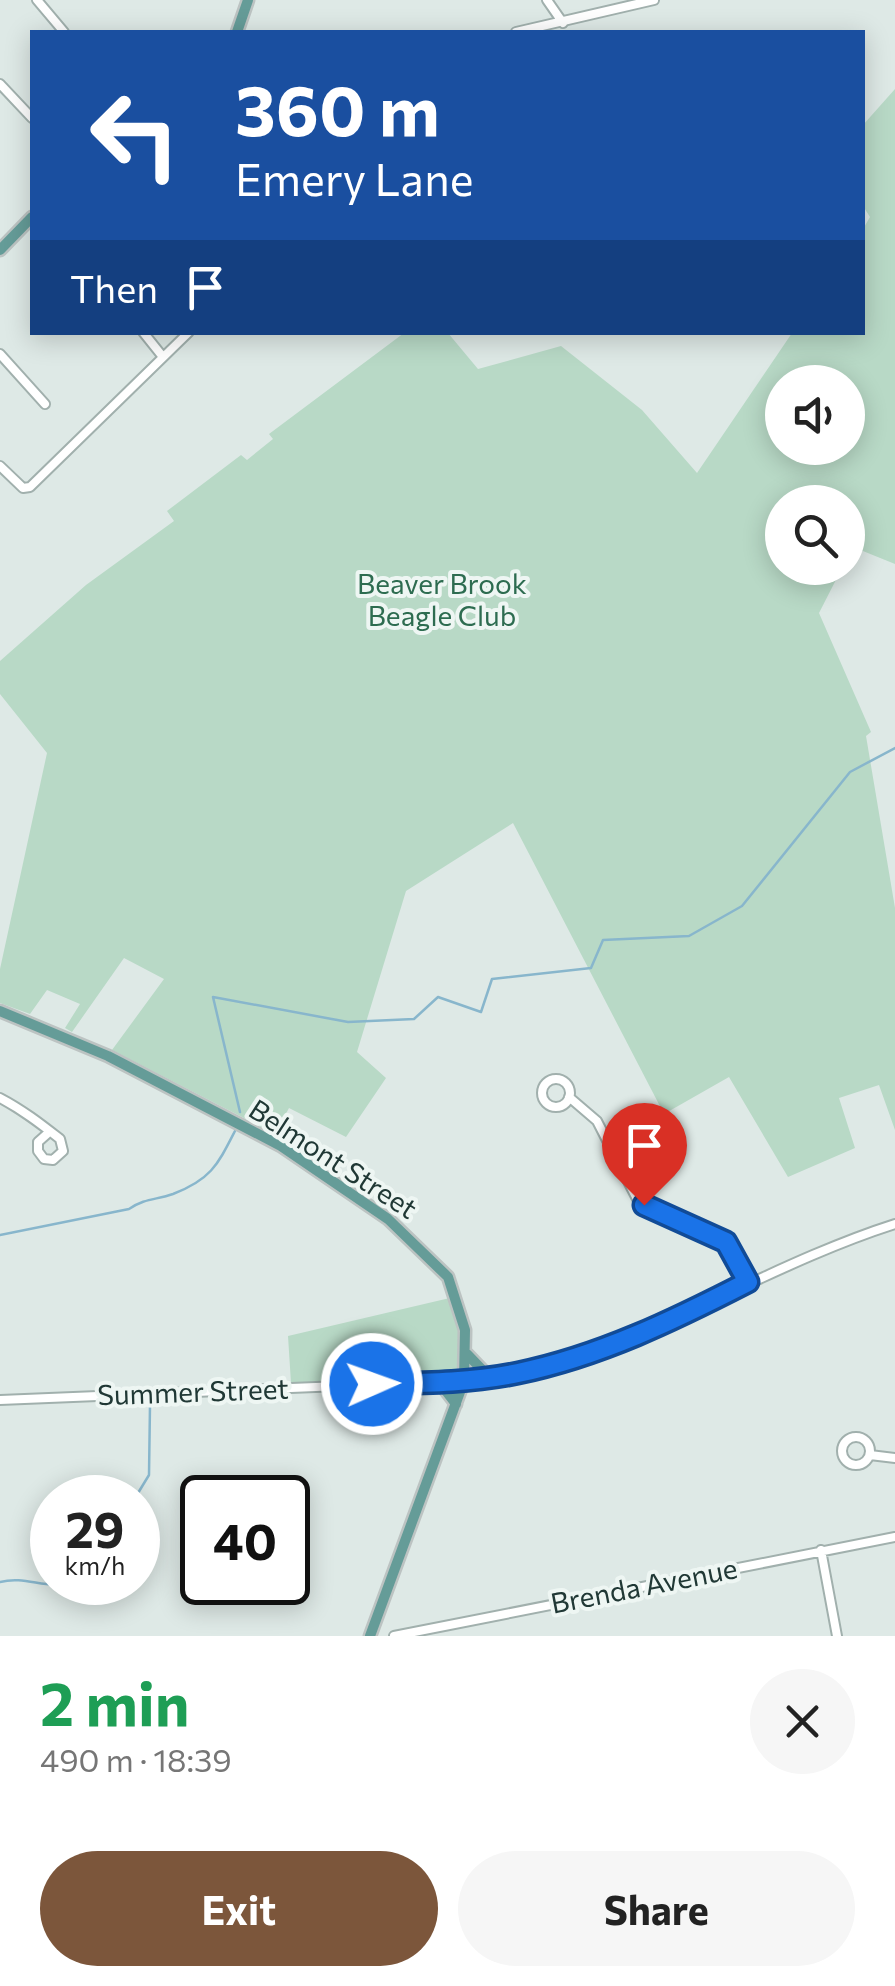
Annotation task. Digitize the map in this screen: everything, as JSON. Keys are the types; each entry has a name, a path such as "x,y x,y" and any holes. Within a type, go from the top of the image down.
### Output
{"main road":[{"path":"238,30 248,0"},
{"path":"0,250 30,219"},
{"name":"Belmont Street","path":"0,1011 108,1056 263,1135 374,1208 420,1245 448,1277 463,1318 467,1354 464,1381 370,1636"},
{"path":"467,1354 490,1378"},
{"path":"439,1382 456,1404"}],"street":[{"path":"36,0 62,30"},
{"path":"547,0 562,23"},
{"path":"526,30 654,0"},
{"path":"0,84 30,116"},
{"path":"144,335 163,358"},
{"path":"0,466 27,488 186,335"},
{"path":"0,354 45,404"},
{"path":"569,1097 597,1122 636,1199 726,1242 748,1282"},
{"path":"0,1098 32,1116 47,1134"},
{"name":"Summer Street","path":"0,1400 490,1378 594,1353 819,1249 895,1224"},
{"path":"870,1455 895,1458"},
{"name":"Brenda Avenue","path":"394,1636 895,1536"},
{"path":"821,1550 837,1636"}],"green space":[{"name":"Beaver Brook Beagle Club","path":"895,89 895,564 865,552 865,485 765,485 765,585 833,585 819,613 871,732 866,736 895,908 895,1130 879,1085 839,1098 855,1148 788,1177 729,1077 664,1114 513,823 406,891 357,1052 386,1078 346,1137 289,1108 275,1134 112,1050 164,979 124,958 72,1032 65,1028 80,1004 47,990 30,1014 0,1003 0,969 47,753 0,694 0,661 86,585 174,521 167,511 241,455 247,460 273,439 269,434 401,335 450,335 478,369 561,346 642,410 697,473 765,373 765,465 865,465 865,365 770,365 791,335 865,335 865,226 870,217 865,209 865,123"},
{"path":"454,1297 461,1331 460,1374 291,1383 288,1336"}],"waterway":[{"path":"240,1112 213,997 348,1022 414,1019 438,997 481,1012 492,979 591,968 603,940 689,936 742,906 850,772 895,748"},
{"path":"0,1235 129,1209 173,1194 212,1169 236,1129"},
{"path":"149,1475 150,1405"},
{"path":"0,1582 30,1582"}],"route":[{"path":"372,1384 475,1380 563,1362 622,1342 748,1282 726,1242 644,1205"}]}
